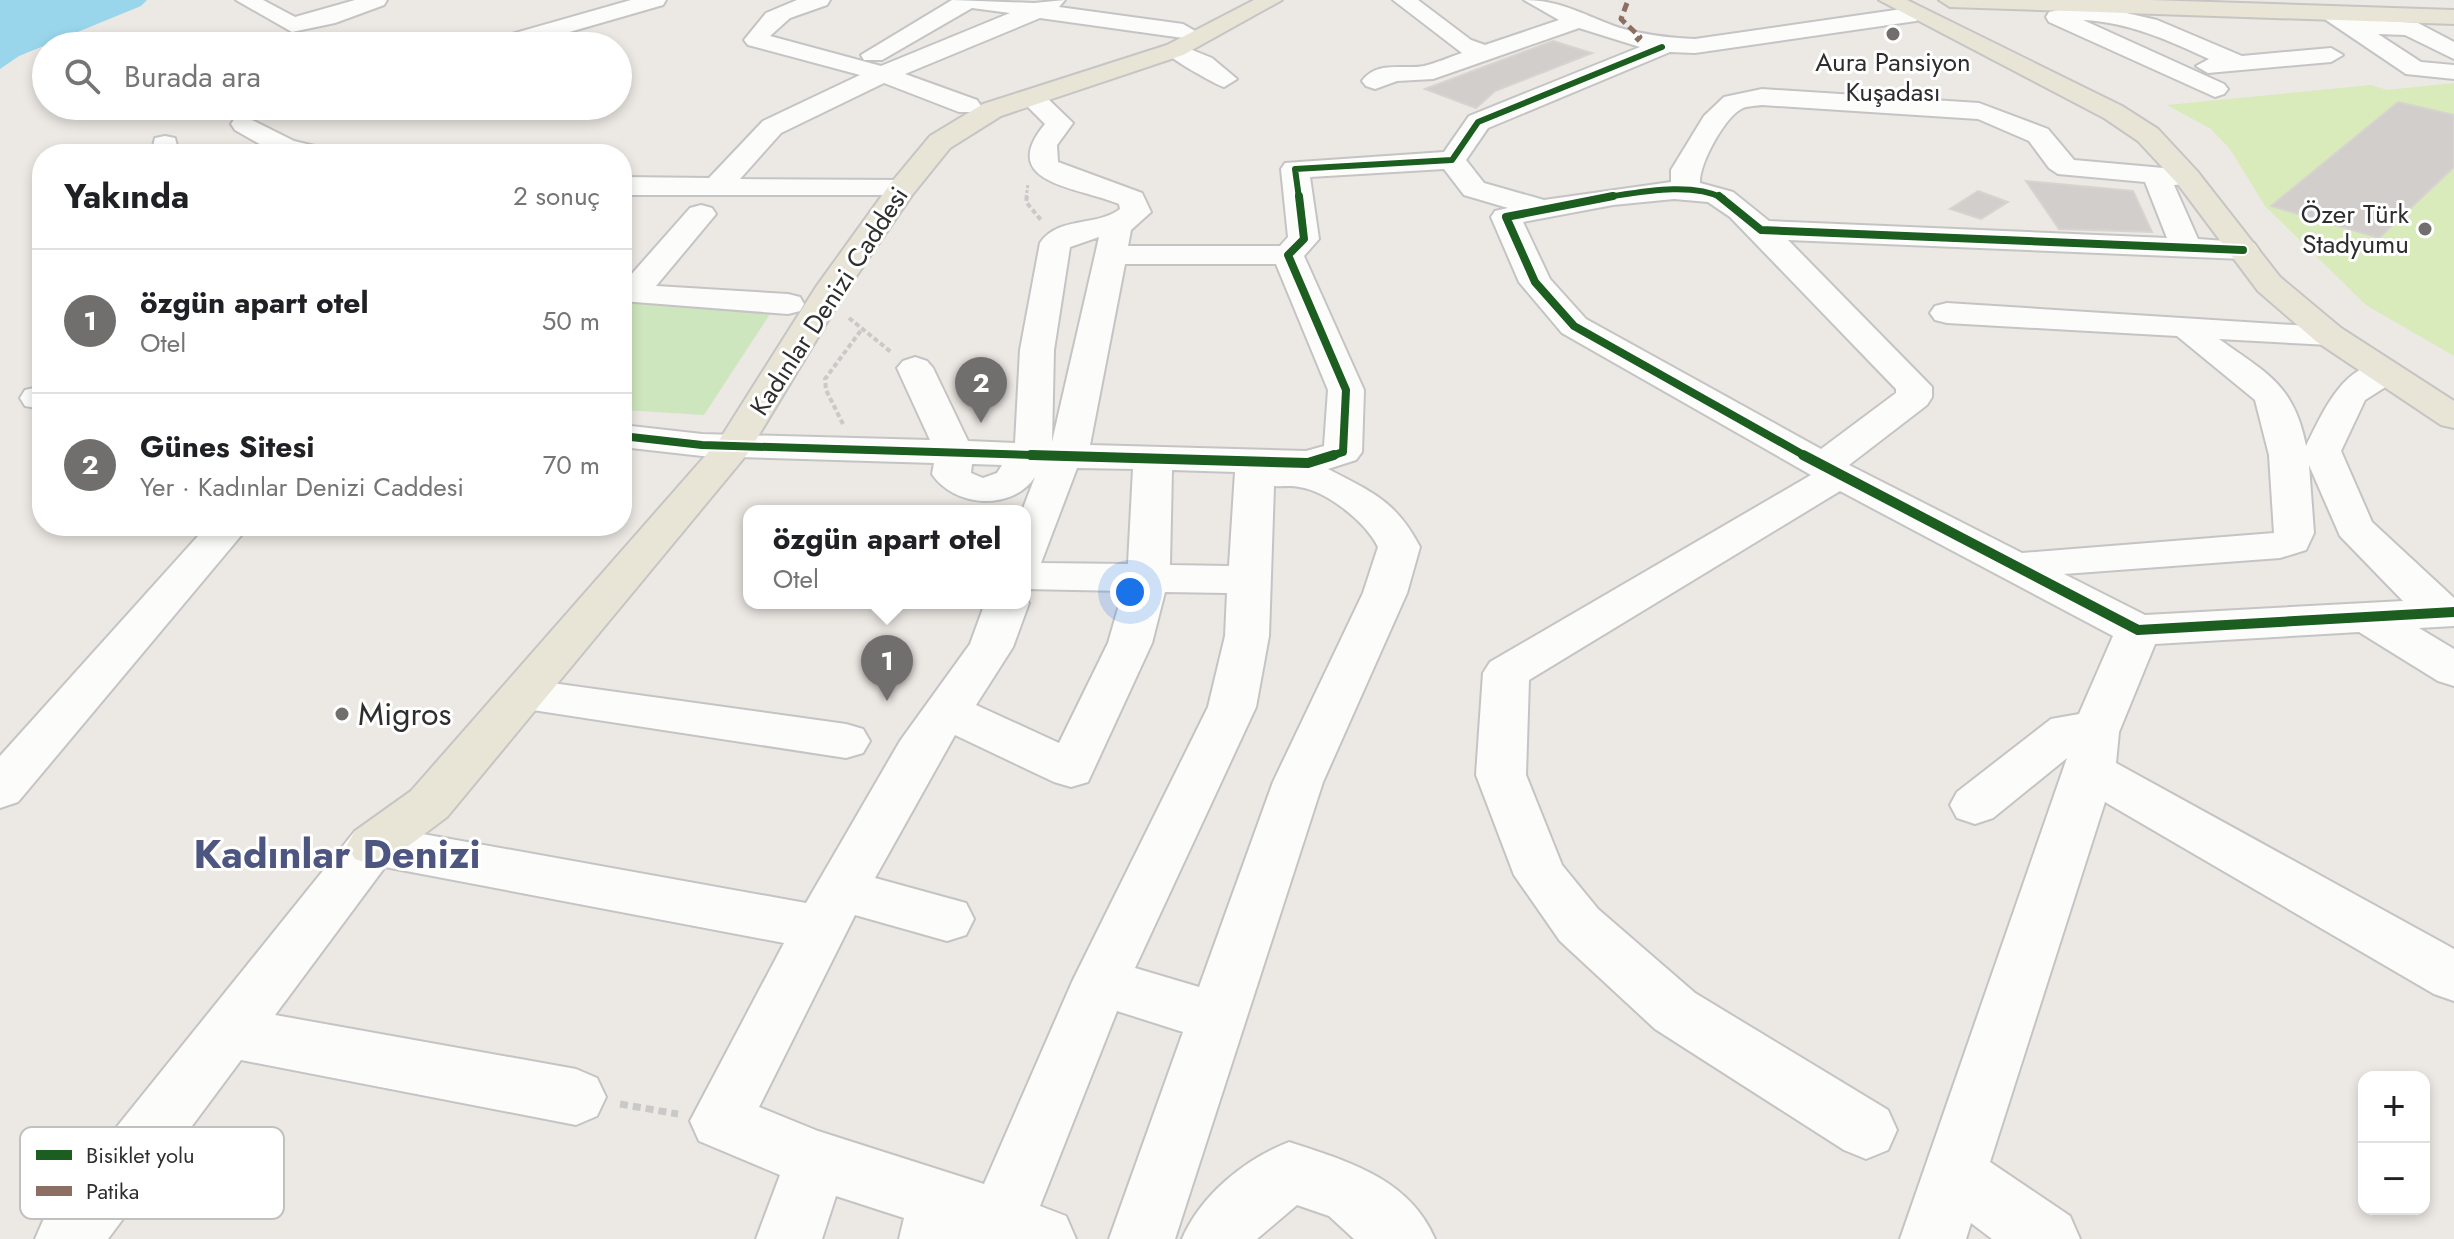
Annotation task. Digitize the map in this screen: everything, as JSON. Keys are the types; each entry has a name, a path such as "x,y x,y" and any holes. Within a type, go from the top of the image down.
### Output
{"main road":[{"name":"Kadınlar Denizi Caddesi","path":"780,317 872,188 910,142 968,106 1011,87 1179,40 1244,0"},
{"name":"Kadınlar Denizi Caddesi","path":"718,436 828,294 901,189 940,142 992,110 1179,40 1271,0"},
{"path":"1920,3 2065,9 2202,5 2454,17"},
{"path":"1920,3 2140,109 2190,140"},
{"path":"1920,3 2148,135 2187,177 2269,284 2329,335 2454,417"},
{"path":"2299,272 2348,318 2454,386"},
{"path":"373,845 429,804 523,695 718,436"},
{"path":"632,533 718,436"},
{"path":"373,845 401,792 629,536"}],"street":[{"path":"247,0 274,12 292,25 376,0"},
{"path":"274,12 307,0"},
{"path":"546,32 655,0"},
{"path":"819,0 774,17 760,28 756,40 883,74 968,106"},
{"path":"853,66 966,0 1048,4"},
{"path":"1012,0 1048,4 1179,40 1224,79"},
{"path":"1404,0 1463,45 1484,53"},
{"path":"1459,110 1612,53 1607,46 1535,0"},
{"path":"1375,81 1394,73 1424,74 1570,24 1662,47 1695,46 1920,3"},
{"path":"719,185 772,127 883,74 1048,4"},
{"path":"2215,89 2057,19 2065,9 2125,17 2180,37 2331,55"},
{"path":"2344,14 2410,28 2454,52"},
{"path":"2344,14 2415,69 2454,72"},
{"path":"2174,71 2239,46 2308,39"},
{"path":"1452,160 1478,122 1662,47"},
{"path":"1686,189 1685,170 1713,122 1733,102 1762,97 1987,113 2044,139 2056,162 2062,166 2187,177"},
{"path":"915,368 955,453 951,474 954,479 977,489 994,487 1070,448 1114,241 1136,212 1132,199 1088,182 1059,177 1044,165 1043,144 1060,123 1039,105"},
{"path":"238,141 260,132 267,141 278,144"},
{"path":"1452,160 1474,189 1541,208"},
{"path":"1031,524 1043,461 1037,350 1055,243 1064,236 1288,255 1304,239 1295,169 1452,160"},
{"path":"2156,175 2187,248"},
{"path":"632,186 901,189"},
{"path":"1866,1130 1675,1011 1579,925 1540,875 1501,775 1506,673 1831,470 1914,397 1914,387 1761,230 1718,195 1686,189 1541,208 1506,217 1535,282 1574,326 1831,470 2138,630 2448,612"},
{"path":"632,289 701,214"},
{"path":"1761,230 2243,250"},
{"path":"1043,461 1153,468 1254,468 1308,463 1343,452 1346,390 1288,255"},
{"path":"632,295 780,317"},
{"path":"1947,313 2190,330 2329,335"},
{"path":"2017,567 2280,545 2291,541 2294,533 2287,454 2275,400 2260,383 2198,340 2190,330"},
{"path":"2386,372 2350,394 2322,451 2354,527 2448,612"},
{"path":"632,436 718,436 955,453"},
{"path":"947,711 1071,769 1130,643 1148,577 1153,468"},
{"path":"1005,609 991,647 917,754 830,909 721,1121 817,1160 936,1219 1022,1230 1100,982 1232,707 1247,636 1254,468"},
{"path":"1142,1239 1298,782 1385,593 1399,547 1378,514 1309,475 1254,468"},
{"path":"0,789 220,536"},
{"path":"1031,576 1249,580"},
{"path":"2367,617 2454,670"},
{"path":"1933,1239 2092,752 2138,630"},
{"path":"523,695 846,741"},
{"path":"1975,805 2068,731 2092,752 2454,977"},
{"path":"154,1127 373,845 830,909 947,919"},
{"path":"1100,982 1219,1018"},
{"path":"227,1032 576,1097"},
{"path":"789,1239 817,1160"},
{"path":"1215,1239 1224,1225 1289,1172 1350,1193 1402,1239"},
{"path":"1956,1175 2047,1239"},
{"path":"68,1239 83,1219"}],"path":[{"path":"1044,165 1026,188 1026,202 1045,226 1064,236"},
{"path":"852,309 849,317 915,368"},
{"path":"846,428 826,390 825,379 862,329"},
{"path":"576,1097 721,1121"}],"green space":[{"path":"2454,83 2454,356 2366,305 2265,206 2230,149 2211,129 2167,105 2371,85 2387,90"},
{"path":"632,303 774,308 704,415 632,411"}],"water":[{"path":"0,0 147,0 141,6 78,32 32,32 32,51 0,69"}],"building":[{"path":"1553,41 1592,53 1495,91 1476,108 1425,89"},
{"path":"2398,102 2454,115 2454,167 2379,238 2271,206"},
{"path":"2026,181 2133,191 2152,232 2059,229"},
{"path":"1978,191 2008,202 1981,219 1950,209"}],"marked path":[{"path":"1627,3 1621,19 1640,37 1636,41"}],"cycle path":[{"path":"632,437 702,445 1308,463 1343,452 1346,390 1288,255 1304,239 1295,169 1452,160 1478,122 1662,47"},
{"path":"2243,250 1761,230 1723,198 1699,191 1613,196 1506,217 1535,282 1574,326 1839,475 2138,630 2454,612"}],"place":[{"name":"Aura Pansiyon Kuşadası","path":"1893,34"},
{"name":"Özer Türk Stadyumu","path":"2425,229"},
{"name":"Günes Sitesi","path":"981,423"},
{"name":"özgün apart otel","path":"887,701"},
{"name":"Migros","path":"342,714"}],"district":[{"name":"Kadınlar Denizi","path":"337,854"}]}
